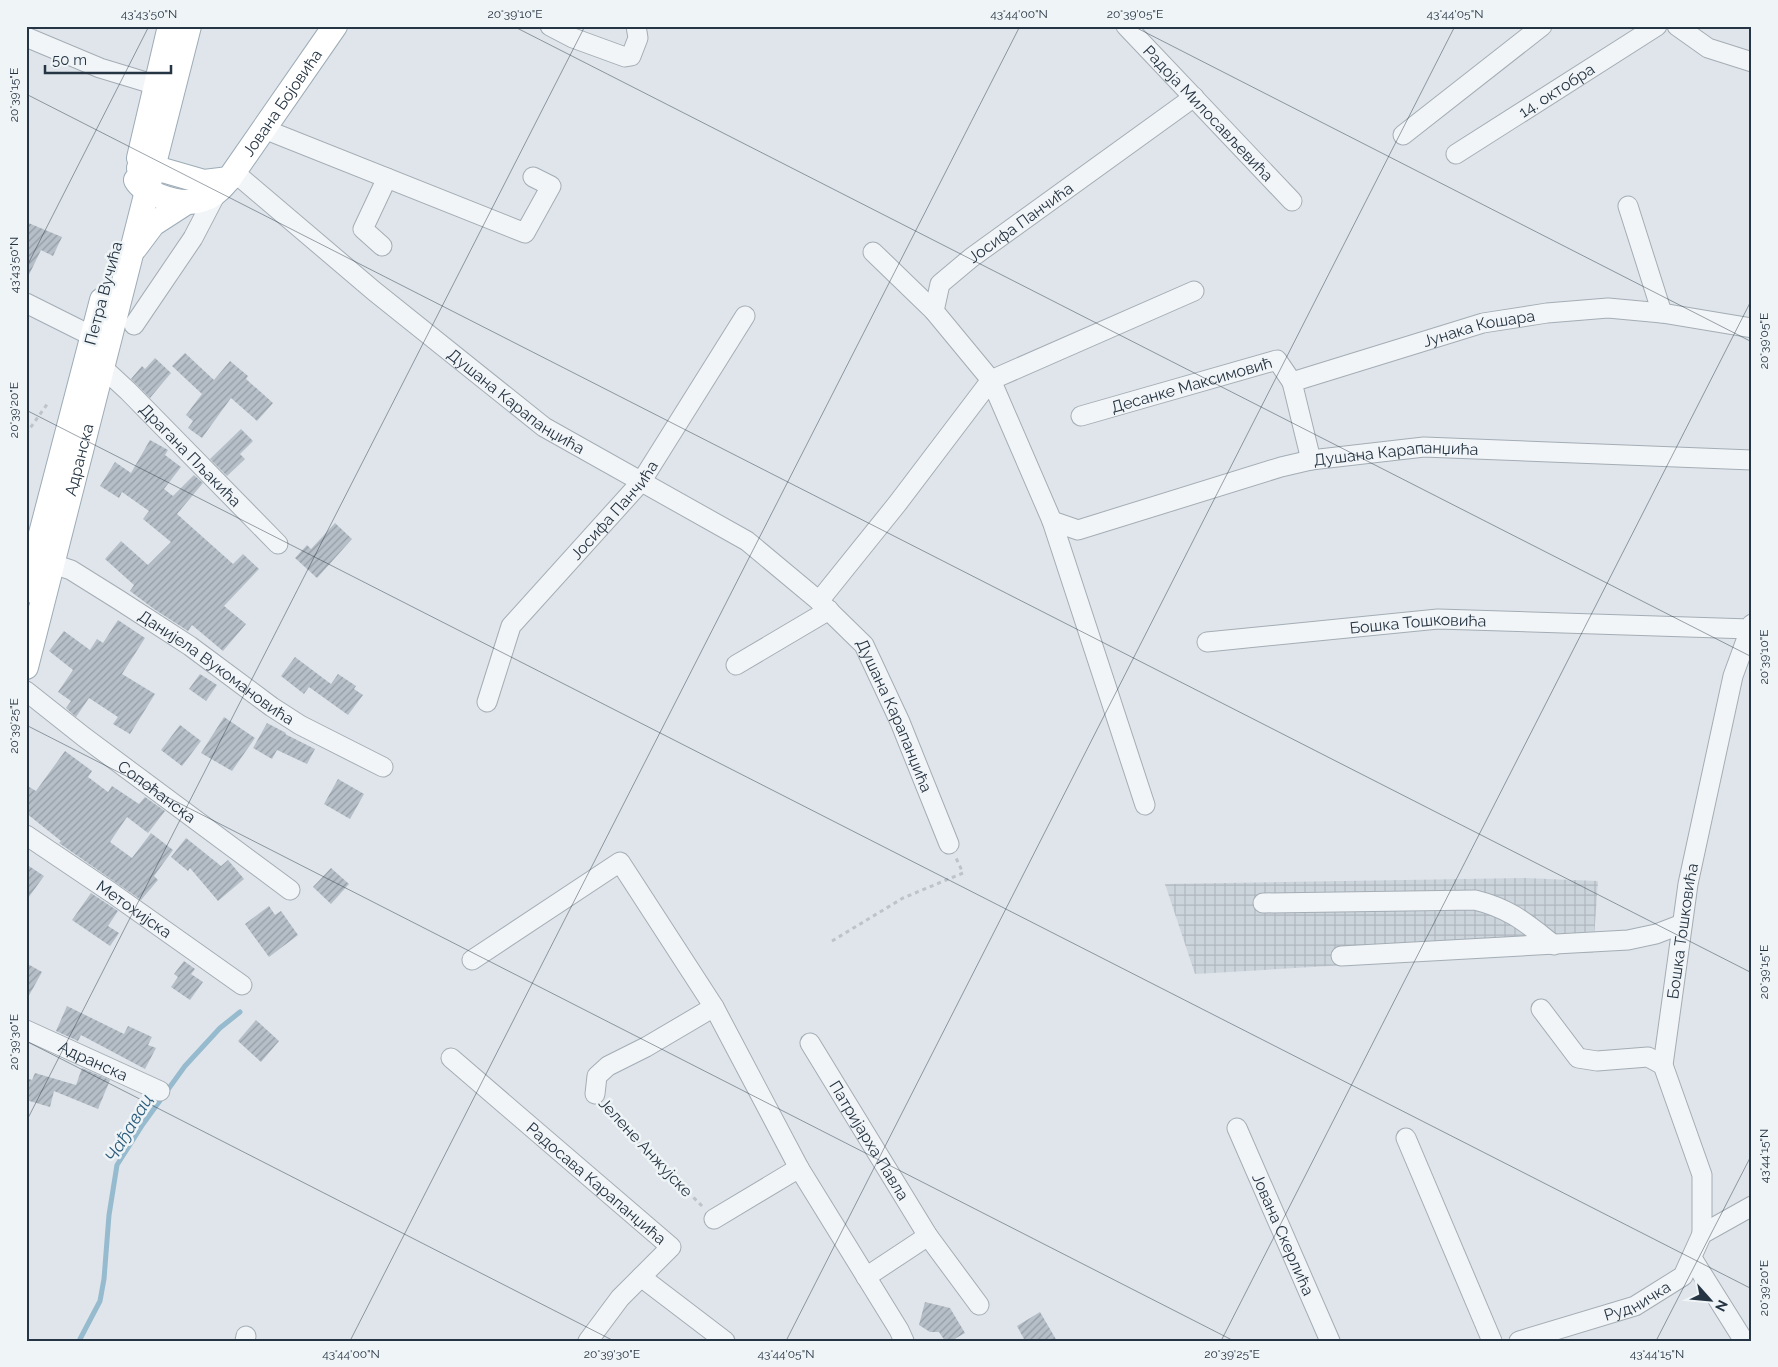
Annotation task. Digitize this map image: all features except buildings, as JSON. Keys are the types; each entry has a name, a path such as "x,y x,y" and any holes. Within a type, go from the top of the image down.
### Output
{"main road":[{"name":"Петра Вучића","path":"130,253 156,84 170,26"},
{"name":"Петра Вучића","path":"37,564 92,336 142,176 168,108 189,26"},
{"name":"Јована Бојовића","path":"226,181 336,26"},
{"path":"168,108 166,130 170,156 177,165 195,180"},
{"path":"142,176 212,182 226,181"},
{"path":"142,176 187,202 197,202 226,181"},
{"path":"130,253 153,224 187,202"},
{"name":"Адранска","path":"26,591 37,564 102,367 130,253"},
{"name":"Адранска","path":"28,653 37,564"}],"street":[{"path":"550,26 573,38 625,57 632,56 638,38 636,26"},
{"name":"Радоја Милосављевића","path":"1126,26 1292,201"},
{"path":"1403,135 1542,26"},
{"name":"14. октобра","path":"1456,154 1657,26"},
{"path":"1677,26 1708,48 1752,62"},
{"path":"26,37 100,68 156,84"},
{"name":"Јосифа Панчића","path":"934,311 940,284 971,258 1194,97"},
{"path":"264,129 525,233 551,186 533,177"},
{"path":"382,246 363,229 387,178"},
{"path":"134,326 193,238 226,181"},
{"name":"Душана Карапанџића","path":"226,181 374,291 544,427 746,541 824,606 864,645 900,722 950,844"},
{"path":"1628,206 1662,312"},
{"path":"873,252 934,311 991,380 1052,521 1145,805"},
{"path":"736,665 824,606 896,504 991,380 1194,290"},
{"path":"26,303 92,336"},
{"name":"Јунака Кошара","path":"1292,382 1484,323 1547,313 1608,308 1662,312 1752,328"},
{"name":"Јосифа Панчића","path":"487,702 512,626 641,482 745,316"},
{"name":"Десанке Максимовић","path":"1081,416 1277,360 1292,382"},
{"name":"Драгана Пљакића","path":"102,367 139,402 278,544"},
{"path":"1292,382 1311,460"},
{"name":"Душана Карапанџића","path":"1052,521 1078,530 1281,467 1311,460 1424,447 1752,460"},
{"name":"Данијела Вукомановића","path":"37,564 71,570 190,646 272,707 300,725 383,767"},
{"name":"Бошка Тошковића","path":"1207,642 1438,619 1751,626 1733,676 1688,884 1662,1066 1702,1175 1702,1234"},
{"name":"Сопоћанска","path":"26,691 84,737 290,890"},
{"name":"Метохијска","path":"26,835 242,985"},
{"path":"472,960 620,862 714,1007 799,1168 904,1341"},
{"path":"1263,903 1475,900 1495,905 1515,915 1554,945"},
{"path":"1341,956 1628,940 1656,934 1682,924"},
{"name":"Јелене Анжујске","path":"595,1094 597,1076 608,1066 646,1047 714,1007"},
{"path":"1541,1008 1578,1058 1597,1061 1648,1057 1662,1066"},
{"name":"Адранска","path":"26,1030 160,1092"},
{"name":"Патријарха Павла","path":"810,1043 928,1236 979,1305"},
{"name":"Радосава Карапанџића","path":"451,1058 671,1247 620,1298 588,1341"},
{"name":"Јована Скерлића","path":"1237,1128 1330,1341"},
{"path":"1406,1138 1492,1341"},
{"path":"714,1219 799,1168"},
{"path":"1702,1234 1752,1206"},
{"name":"Рудничка","path":"1519,1341 1635,1306 1684,1276 1702,1234"},
{"path":"866,1277 928,1236"},
{"path":"1692,1258 1744,1341"},
{"path":"641,1277 725,1341"}],"path":[{"path":"26,434 48,403"},
{"path":"832,941 903,898 963,873 950,844"},
{"name":"Јелене Анжујске","path":"595,1094 604,1108 714,1219"}],"shaded area":[{"path":"1523,878 1598,881 1593,953 1545,953 1195,974 1165,884"}],"waterway":[{"name":"Чађавац","path":"79,1341 100,1301 104,1279 109,1215 117,1165 143,1124 185,1066 220,1028 240,1012"}]}
